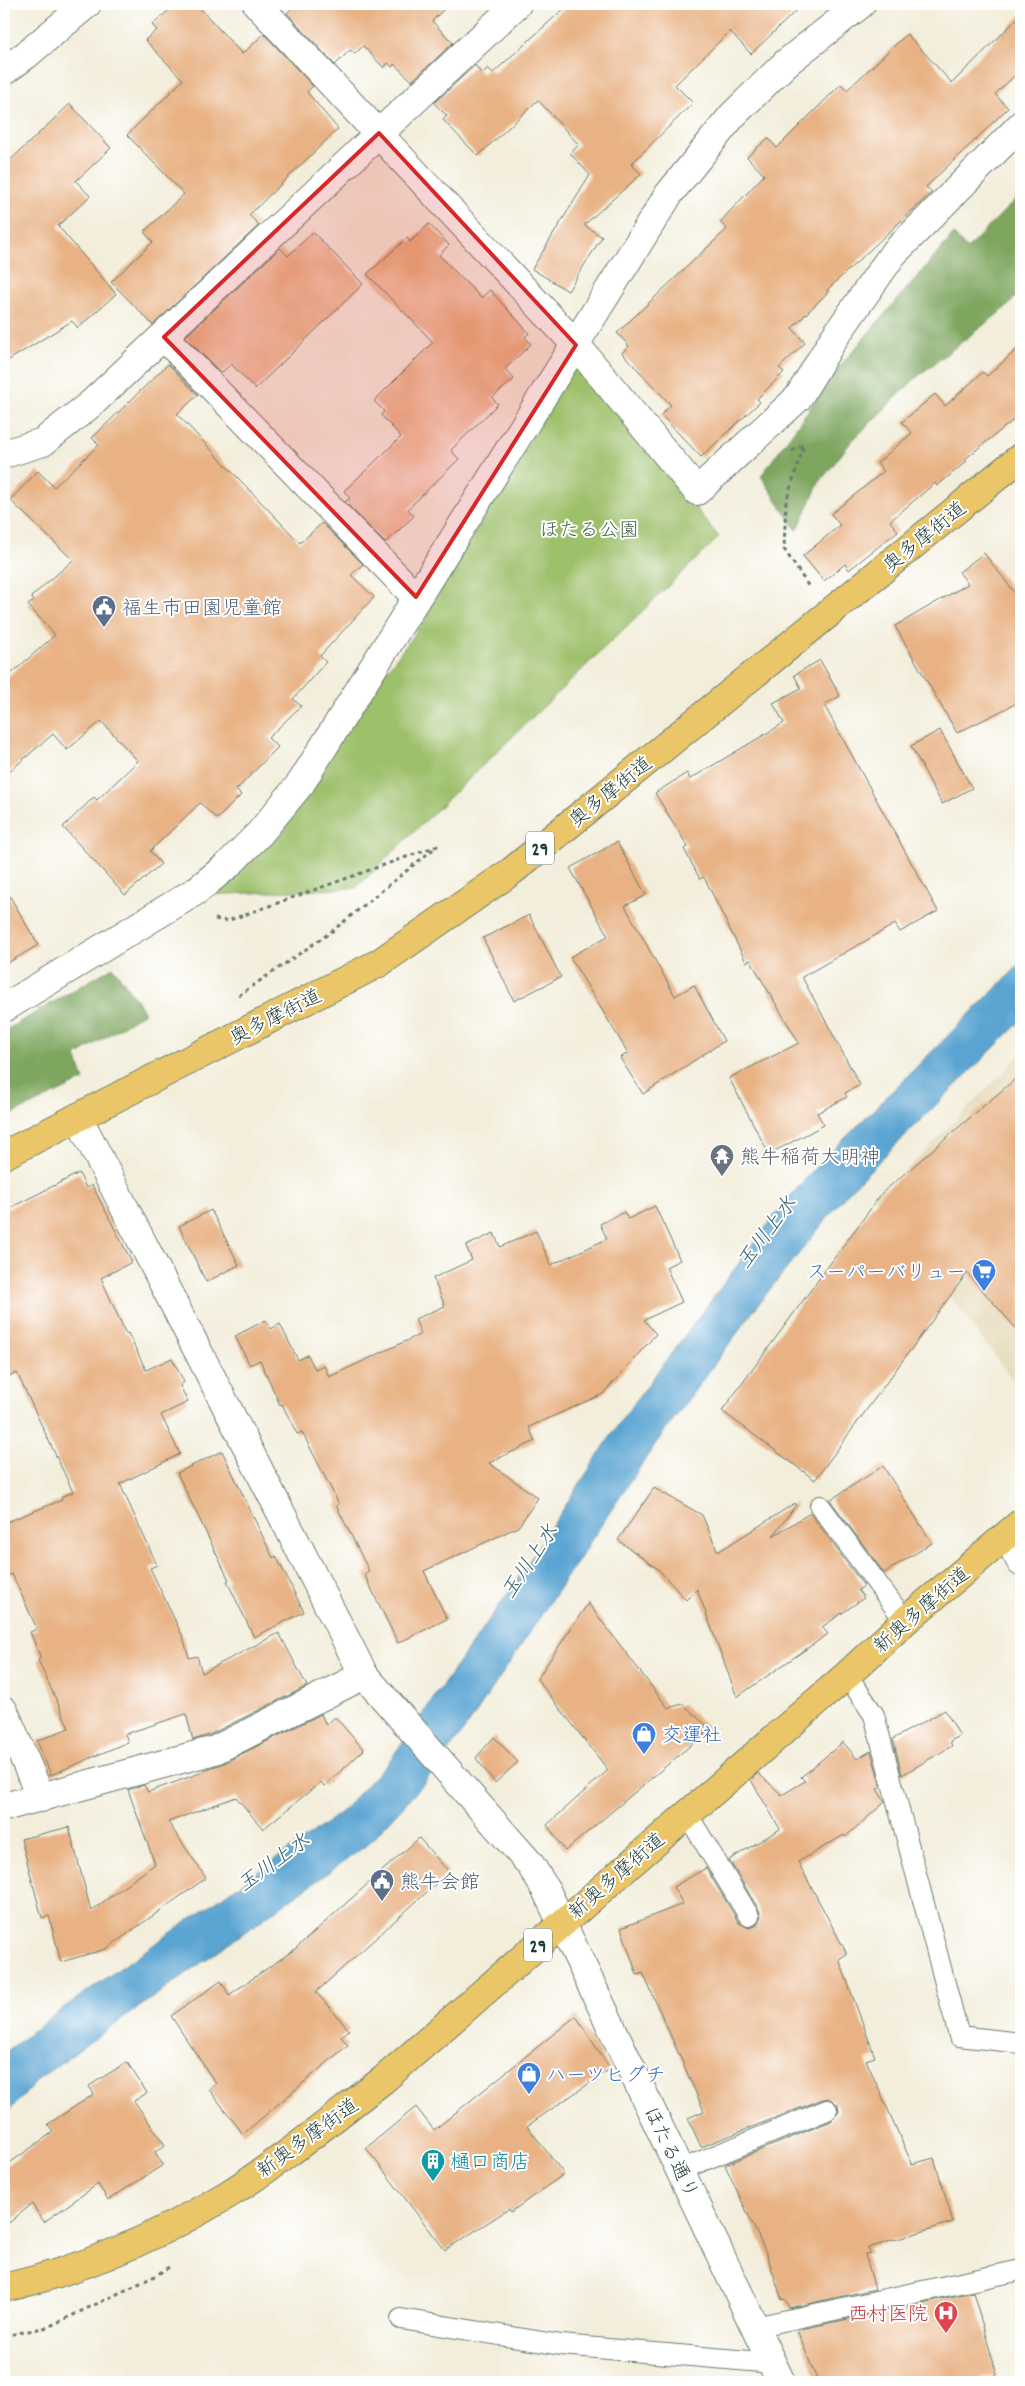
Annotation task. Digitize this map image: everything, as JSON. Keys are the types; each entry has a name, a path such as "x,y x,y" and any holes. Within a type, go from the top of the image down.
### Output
{"main road":[{"name":"奥多摩街道","path":"4,1155 379,963 512,871 1021,457"},
{"name":"新奥多摩街道","path":"4,2288 79,2265 133,2244 227,2194 304,2141 383,2080 847,1675 905,1621 1014,1530"}],"street":[{"path":"4,71 87,4"},
{"path":"257,4 576,345 697,491 798,398 834,338 893,254 1015,134 1021,125"},
{"path":"4,454 43,442 92,403 517,4"},
{"path":"4,1008 165,908 196,891 228,866 260,833 301,783 669,194 732,116 786,63 861,4"},
{"path":"164,337 416,597"},
{"name":"ほたる通り","path":"78,1117 364,1674 449,1769 530,1864 546,1890 777,2373"},
{"path":"1014,1530 1021,1562"},
{"path":"4,1807 215,1750 364,1674"},
{"path":"4,1711 41,1798"}],"lane":[{"path":"820,1506 905,1621"},
{"path":"847,1675 874,1715 960,2036 1021,2043"},
{"path":"687,1814 749,1916"},
{"path":"680,2170 827,2110"},
{"path":"755,2327 1021,2270"},
{"path":"401,2319 561,2345 777,2373"}],"path":[{"path":"789,452 804,445 786,502 784,549 827,614"},
{"path":"165,908 227,922 437,846 331,932 227,1004"}],"highlighted area":[{"path":"379,133 576,345 416,597 164,337"}],"shaded area":[{"name":"スーパーバリュー","path":"1021,1054 1021,1391 872,1193 891,1186"}],"green space":[{"path":"1021,194 1021,290 1008,306 917,377 851,442 819,483 797,531 761,476 840,366 954,234 967,249"},
{"name":"ほたる公園","path":"577,361 719,537 356,888 209,895 413,637"},
{"path":"113,967 145,1012 76,1056 84,1080 4,1118 4,1031"}],"water":[{"name":"玉川上水","path":"1021,963 1021,1021 849,1191 760,1302 654,1446 468,1725 420,1788 367,1845 41,2077 4,2116 4,2055 7,2051 66,2006 341,1812 390,1760 515,1583 620,1422 781,1207 813,1170"}],"building":[{"path":"176,4 196,4 242,54 264,34 313,86 307,92 338,129 249,215 259,225 153,325 111,282 153,242 144,232 184,194 127,135 183,80 145,40 157,30 152,25"},
{"path":"296,4 449,4 432,21 453,43 412,81 394,64 392,67 388,63 384,68 363,46 355,54 350,50 335,65 287,13"},
{"path":"569,4 803,4 751,54 730,31 675,85 693,103 631,164 641,174 584,225 602,237 568,291 532,269 590,175 570,153 579,145 538,100 478,156 443,120 447,116 434,103 475,65 482,74 488,68 493,73"},
{"path":"1021,15 1021,70 995,94 1008,108 926,187 932,192 827,290 828,292 792,328 805,343 779,368 784,372 757,399 760,402 701,457 661,415 671,405 622,353 629,346 617,333 727,229 720,222 764,175 747,157 768,138 777,148 841,84 847,90 907,34 952,83"},
{"path":"70,104 111,148 76,181 90,196 58,226 116,294 78,328 72,321 4,363 4,166"},
{"path":"429,224 449,245 439,255 481,298 490,290 529,333 525,337 531,344 505,369 514,379 492,398 498,404 451,450 459,459 408,509 414,516 385,543 345,502 350,498 344,491 401,437 381,415 384,411 374,401 433,342 367,274 407,238 410,242"},
{"path":"313,232 363,284 255,389 231,364 221,373 185,337 280,248 288,256"},
{"path":"1021,346 1021,414 965,459 967,461 937,486 935,483 890,521 898,531 849,570 845,564 824,581 803,556 840,525 831,514 884,471 877,463 912,433 902,422 935,394 945,406 983,372 987,376"},
{"path":"168,364 198,395 177,414 300,543 322,523 363,564 351,575 374,597 320,656 326,662 293,699 301,706 268,738 278,747 236,790 241,795 217,819 200,803 150,851 161,864 125,895 63,827 94,797 97,800 138,761 101,721 67,750 53,734 4,776 4,680 55,635 28,605 34,601 31,597 73,560 10,500 38,471 54,487 99,445 92,438"},
{"path":"984,553 1021,601 1021,701 957,733 895,626 968,584 959,572"},
{"path":"820,660 840,696 824,705 938,911 900,932 895,924 802,977 860,1085 845,1093 847,1097 817,1113 824,1125 769,1154 729,1078 799,1043 750,960 746,962 704,877 700,879 684,849 688,847 655,793 687,773 690,779 784,723 773,703 801,688 794,675"},
{"path":"940,730 972,788 942,804 911,746"},
{"path":"617,842 646,895 625,906 675,996 694,985 724,1041 643,1094 620,1058 628,1053 570,957 608,936 570,868"},
{"path":"4,886 38,945 4,965"},
{"path":"529,915 561,977 514,1001 483,938"},
{"path":"1021,1074 1021,1334 967,1273 815,1480 722,1411 882,1193"},
{"path":"79,1173 86,1188 92,1185 132,1262 101,1278 126,1334 128,1333 146,1370 172,1358 184,1382 180,1386 188,1402 161,1415 180,1454 120,1484 157,1565 150,1568 183,1637 189,1658 197,1656 202,1673 279,1633 307,1686 209,1735 193,1740 186,1714 125,1734 128,1742 51,1775 37,1741 69,1728 38,1660 41,1658 30,1632 37,1629 12,1574 4,1577 4,1523 62,1500 61,1497 73,1492 17,1373 4,1378 4,1211"},
{"path":"655,1206 680,1260 666,1267 682,1302 644,1320 656,1334 603,1394 529,1427 535,1441 489,1463 538,1498 518,1527 424,1571 447,1619 398,1643 364,1574 369,1571 336,1505 339,1504 302,1432 297,1434 282,1404 280,1405 260,1360 250,1365 235,1336 266,1320 271,1329 280,1324 298,1360 308,1355 315,1369 324,1365 329,1377 421,1334 415,1319 445,1306 433,1278 472,1260 466,1246 494,1233 500,1247 536,1231 551,1265 607,1239 600,1224 624,1212 628,1219"},
{"path":"211,1210 239,1265 206,1282 179,1226"},
{"path":"222,1451 273,1558 276,1556 304,1612 254,1637 227,1581 229,1580 177,1473"},
{"path":"883,1466 932,1543 884,1573 830,1500"},
{"path":"654,1488 702,1515 718,1552 795,1503 796,1505 773,1536 810,1513 864,1586 858,1590 864,1598 822,1627 828,1634 737,1697 697,1589 686,1600 658,1569 618,1540"},
{"path":"588,1603 668,1708 683,1704 710,1729 565,1851 547,1825 608,1770 537,1679"},
{"path":"945,1710 960,1736 950,1741 952,1746 902,1775 893,1739"},
{"path":"321,1714 326,1725 335,1717 364,1750 324,1786 321,1782 263,1829 236,1797 168,1822 206,1878 106,1949 61,1962 49,1916 42,1918 21,1839 69,1827 91,1911 155,1864 128,1790 144,1785 148,1792 203,1772 203,1770 222,1764"},
{"path":"494,1737 518,1762 495,1783 476,1758"},
{"path":"843,1742 857,1759 871,1751 881,1787 877,1789 885,1802 845,1837 844,1835 798,1862 847,1954 839,1959 875,2057 866,2060 912,2164 934,2158 953,2222 868,2248 870,2253 865,2254 875,2289 789,2308 785,2299 782,2300 767,2255 725,2165 831,2121 839,2112 838,2105 829,2098 823,2099 701,2147 688,2118 704,2111 643,1973 637,1975 621,1928 683,1904 673,1887 706,1868 739,1923 749,1928 756,1926 761,1916 759,1910 729,1860 780,1829 751,1780 758,1773 782,1795 805,1781 801,1777"},
{"path":"419,1838 449,1872 316,1992 349,2030 341,2037 348,2045 243,2134 209,2089 216,2084 171,2016 221,1981 229,1995 295,1949"},
{"path":"576,2016 610,2069 527,2126 564,2174 511,2212 509,2209 445,2250 366,2148 416,2107 434,2130"},
{"path":"127,2062 147,2093 134,2101 165,2145 155,2152 163,2165 108,2200 98,2184 44,2222 32,2204 4,2227 4,2167 53,2132 48,2124 94,2094 89,2086"},
{"path":"973,2292 997,2375 969,2382 818,2382 797,2330"}],"place":[{"name":"福生市田園児童館","path":"104,628"},
{"name":"熊牛稲荷大明神","path":"722,1177"},
{"name":"スーパーバリュー","path":"984,1292"},
{"name":"交運社","path":"644,1755"},
{"name":"熊牛会館","path":"382,1902"},
{"name":"ハーツヒグチ","path":"529,2095"},
{"name":"樋口商店","path":"433,2182"},
{"name":"西村医院","path":"946,2334"}]}
